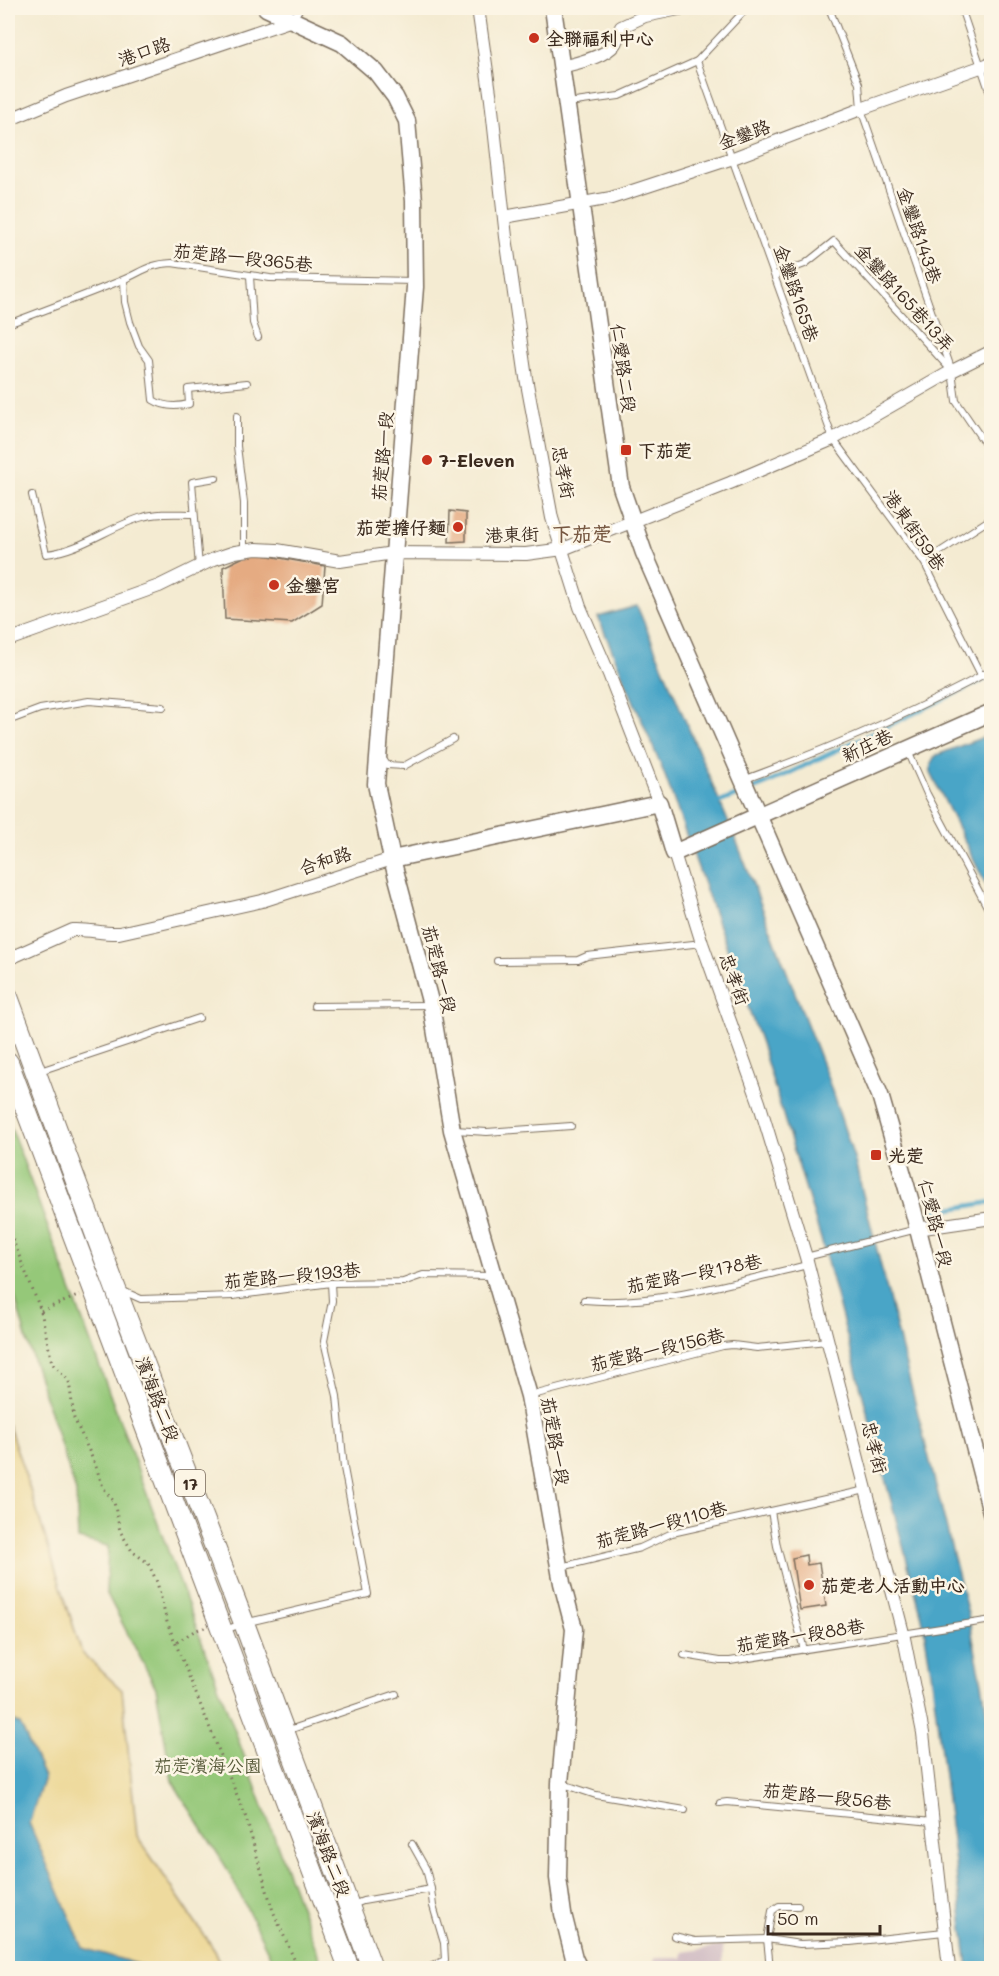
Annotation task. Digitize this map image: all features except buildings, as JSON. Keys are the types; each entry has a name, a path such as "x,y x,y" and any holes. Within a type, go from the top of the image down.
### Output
{"main road":[{"name":"濱海路二段","path":"8,998 372,1968"},
{"name":"濱海路二段","path":"8,1062 349,1968"},
{"path":"307,1860 329,1852"}],"street":[{"name":"茄萣路一段","path":"266,8 296,14 342,43 376,72 395,97 407,121 414,201 415,281 376,784 392,859 431,1005 452,1130 529,1396 559,1567 574,1629 560,1783 558,1878 563,1914 574,1958 579,1968"},
{"name":"忠孝街","path":"478,8 526,378 552,518 580,607 609,674 659,803 681,851 702,943 759,1102 829,1341 903,1633 922,1733 949,1968"},
{"name":"仁愛路二段","path":"553,8 620,478 644,553 756,809"},
{"path":"562,67 585,61 609,49 615,44 621,27 645,15 684,8"},
{"name":"港口路","path":"8,120 66,96 296,14"},
{"name":"金鑾路","path":"504,217 610,198 733,158 861,109 986,65"},
{"name":"港東街","path":"8,640 159,586 214,559 244,550 277,550 340,561 393,553 526,554 563,549 833,439 952,371 992,351"},
{"name":"新庄巷","path":"681,851 730,830 756,809 992,712"},
{"name":"合和路","path":"8,959 73,930 83,929 106,934 130,931 262,901 392,859 659,803"},
{"name":"仁愛路一段","path":"756,809 880,1095 992,1516"},
{"path":"917,1229 992,1218"}],"lane":[{"path":"567,103 619,96 698,61 747,8"},
{"name":"金鑾路143巷","path":"829,8 859,84 861,109 952,371 956,401 992,454"},
{"path":"960,8 986,65 992,99"},
{"name":"金鑾路165巷","path":"698,61 833,439"},
{"name":"金鑾路165巷13弄","path":"775,275 805,264 834,241 952,371"},
{"name":"茄萣路一段365巷","path":"8,324 124,280 148,266 162,264 172,263 250,276 415,281"},
{"path":"250,276 253,323 258,337"},
{"path":"124,280 125,302 130,322 149,360 153,400 159,404 176,407 189,404 188,389 247,383"},
{"path":"237,416 237,446 244,503 244,550"},
{"name":"港東街59巷","path":"833,439 924,562 981,675"},
{"path":"199,568 192,482 216,478"},
{"path":"32,495 46,554 75,546 143,517 165,513 194,514"},
{"path":"924,562 992,518"},
{"path":"744,784 904,713 992,670"},
{"path":"8,721 40,709 89,701 163,707"},
{"path":"379,754 387,765 404,766 453,739"},
{"path":"907,748 927,794 992,916"},
{"path":"497,961 578,960 587,956 702,943"},
{"path":"314,1006 431,1005"},
{"path":"35,1072 199,1018"},
{"path":"452,1130 487,1132 571,1126"},
{"name":"茄萣路一段178巷","path":"584,1300 626,1302 657,1299 807,1261 819,1254 917,1229"},
{"name":"茄萣路一段193巷","path":"115,1287 141,1299 233,1296 330,1283 403,1282 423,1275 495,1276"},
{"path":"220,1627 368,1594 344,1468 337,1396 324,1341 332,1301 330,1283"},
{"path":"93,1292 115,1287"},
{"name":"茄萣路一段156巷","path":"529,1396 723,1346 757,1348 829,1341"},
{"name":"茄萣路一段110巷","path":"559,1567 639,1548 672,1533 866,1491"},
{"path":"771,1511 777,1546 804,1650"},
{"name":"茄萣路一段88巷","path":"684,1655 720,1661 992,1620"},
{"path":"283,1732 396,1694"},
{"path":"560,1783 596,1795 685,1810"},
{"name":"茄萣路一段56巷","path":"720,1803 779,1806 932,1822"},
{"path":"412,1844 426,1869 431,1888 432,1906 444,1943 445,1960 428,1968"},
{"path":"350,1906 363,1901 431,1888"},
{"path":"770,1968 767,1939 772,1911 779,1906 798,1906"},
{"path":"674,1936 695,1941 767,1939 809,1943 850,1942 944,1932"}],"path":[{"path":"8,1228 40,1311 52,1363 69,1381 74,1418 103,1488 114,1502 120,1530 132,1551 148,1563 157,1582 167,1622 245,1815 273,1911 298,1968"},
{"path":"40,1311 93,1292"},
{"path":"176,1642 194,1631 220,1627"}],"shaded area":[{"path":"723,1946 723,1968 654,1968 654,1958 682,1958 683,1952"}],"green space":[{"name":"茄萣濱海公園","path":"8,1120 323,1968 276,1968 228,1870 172,1781 156,1688 106,1592 108,1546 78,1539 76,1492 27,1341 8,1272"}],"sand":[{"path":"8,1424 82,1653 122,1690 137,1836 215,1951 222,1968 150,1968 83,1948 29,1823 44,1777 20,1724 8,1719"}],"water":[{"path":"637,606 738,845 827,1076 854,1158 968,1614 982,1683 992,1747 991,1968 968,1968 922,1617 821,1239 761,1043 664,773 598,617"},
{"path":"991,734 991,895 931,773 931,767 937,755"},
{"path":"8,1719 20,1724 44,1777 29,1823 83,1948 150,1968 8,1968"}],"waterway":[{"path":"720,802 766,784 992,676"},
{"path":"925,1213 992,1202"}],"place":[{"name":"全聯福利中心","path":"534,38"},
{"name":"下茄萣","path":"626,450"},
{"name":"7-Eleven","path":"427,460"},
{"name":"茄萣擔仔麵","path":"458,527"},
{"name":"金鑾宮","path":"274,585"},
{"name":"光萣","path":"876,1155"},
{"name":"茄萣老人活動中心","path":"809,1585"}],"district":[{"name":"下茄萣","path":"582,533"}]}
